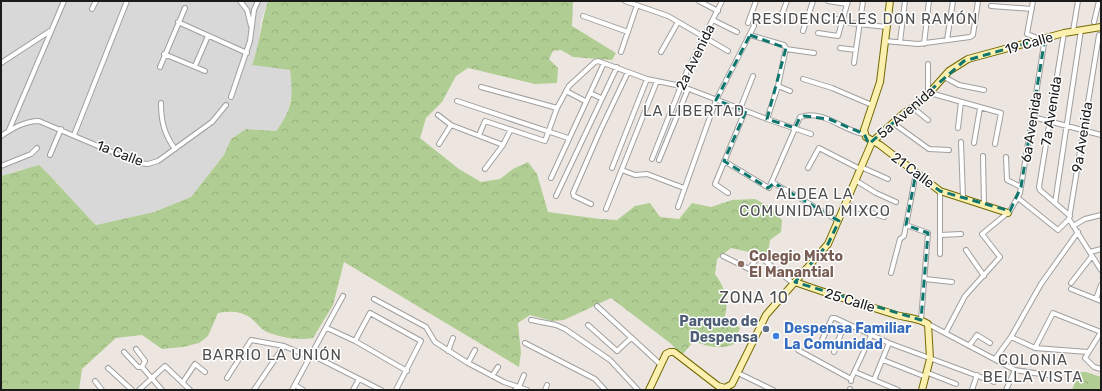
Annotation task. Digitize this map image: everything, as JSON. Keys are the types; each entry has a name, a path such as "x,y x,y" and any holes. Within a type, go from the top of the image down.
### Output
{"street":[{"path":"9,130 64,1"},
{"path":"92,9 96,1"},
{"path":"74,135 128,1"},
{"path":"240,1 246,10 252,30"},
{"path":"230,97 246,53 252,30 254,10 258,1"},
{"path":"625,1 678,22 728,51"},
{"path":"699,1 718,11"},
{"name":"2a Avenida","path":"652,159 681,86 722,1"},
{"path":"748,23 756,1"},
{"path":"779,22 787,1"},
{"path":"804,30 813,1"},
{"path":"818,33 838,36 847,3 828,1"},
{"path":"854,63 863,1"},
{"path":"864,134 880,82 890,1"},
{"path":"900,42 905,1"},
{"path":"924,44 929,1"},
{"path":"948,40 953,1"},
{"path":"886,41 924,44 972,37 978,1"},
{"path":"1033,1 1027,34 1035,37 1037,40"},
{"path":"1073,31 1078,1"},
{"path":"1094,22 1099,1"},
{"path":"621,52 637,5"},
{"path":"991,6 1032,9"},
{"path":"160,67 164,54 185,8"},
{"path":"583,16 628,32"},
{"path":"823,17 842,20"},
{"path":"713,20 737,32"},
{"path":"178,22 246,53"},
{"path":"661,52 678,22"},
{"path":"850,23 887,27"},
{"path":"678,207 716,100 754,26"},
{"name":"19 Calle","path":"959,64 976,56 995,53 1037,40 1073,31 1101,27"},
{"path":"1081,30 1055,203 1070,218 1073,226 1101,270"},
{"path":"1,63 50,31"},
{"name":"7a Avenida","path":"1055,203 1039,188 1064,33"},
{"path":"750,35 785,48 814,53"},
{"name":"9a Avenida","path":"1070,218 1099,35"},
{"path":"195,66 208,36"},
{"name":"6a Avenida","path":"984,276 1000,257 982,234 1008,213 1018,198 1022,187 1045,38"},
{"path":"767,119 778,86 785,48"},
{"path":"840,48 856,50"},
{"path":"164,54 205,71"},
{"path":"479,136 485,121 510,131 544,141 550,130 557,108 570,84 596,61 647,79 681,86 745,111 811,134"},
{"path":"551,178 585,101 604,63"},
{"path":"928,64 928,90 930,93 1001,113 995,144"},
{"name":"5a Avenida","path":"660,364 666,354 674,352 718,386 725,388 732,384 766,315 828,244 872,142 930,93 949,70 959,64"},
{"path":"556,196 616,67"},
{"path":"591,204 573,194 600,131 628,72"},
{"path":"740,109 752,76"},
{"path":"944,77 959,85 984,90"},
{"path":"612,168 647,79"},
{"path":"803,80 832,88 872,105"},
{"path":"606,209 657,81"},
{"path":"778,86 790,91"},
{"path":"481,87 557,108"},
{"path":"659,160 688,89"},
{"path":"566,91 585,101"},
{"path":"590,93 601,98"},
{"path":"458,101 550,130 568,138"},
{"path":"958,128 961,102"},
{"path":"161,103 161,116 164,129 175,149"},
{"name":"1a Calle","path":"1,136 9,130 30,121 40,121 138,163 148,164 158,161 212,122 226,105"},
{"path":"912,107 928,120"},
{"path":"974,143 980,108"},
{"path":"728,193 715,184 745,111"},
{"path":"438,115 449,124 503,145"},
{"name":"21 Calle","path":"795,128 800,117 811,116 829,119 858,133 864,134 872,142 880,145 940,191 1008,213"},
{"path":"1033,117 1101,135"},
{"path":"893,123 929,149 949,150"},
{"path":"439,144 449,124"},
{"path":"724,161 768,188 795,128"},
{"path":"50,156 61,129"},
{"path":"485,169 503,145 510,131"},
{"path":"961,142 963,198"},
{"path":"1,166 31,154 37,148"},
{"path":"808,168 819,148 888,179"},
{"path":"982,156 984,205"},
{"path":"1006,157 1007,180 1022,187"},
{"path":"622,170 635,176 647,174 684,188"},
{"path":"891,273 906,225 916,173"},
{"path":"855,180 876,193 896,202"},
{"path":"772,182 839,221"},
{"path":"940,191 940,254"},
{"path":"1018,198 1058,230 1070,218"},
{"path":"846,204 884,217"},
{"path":"1073,226 1085,219 1101,215"},
{"path":"906,225 927,231 925,279 921,320"},
{"path":"995,359 1010,337 1041,284 1078,232"},
{"path":"940,235 961,234"},
{"path":"1071,283 1091,254 1101,249"},
{"path":"946,332 965,296 984,276 966,250"},
{"name":"25 Calle","path":"723,256 751,269 758,256 794,283 898,316 921,320 1015,370 1060,377"},
{"path":"925,279 952,282"},
{"path":"1071,289 1099,300 1101,285"},
{"path":"292,390 343,296"},
{"path":"374,299 426,327 435,342 468,363 492,376 528,390"},
{"path":"597,306 660,364 649,390"},
{"path":"355,341 370,313 421,341 396,390"},
{"path":"1035,348 1053,313 1101,332 1085,357 1094,367 1101,369"},
{"path":"819,347 832,318 835,318 871,336 994,382"},
{"path":"531,320 556,325 565,329 615,365 638,390"},
{"path":"834,352 846,323"},
{"path":"922,390 930,359 928,324"},
{"path":"588,325 617,351 631,338"},
{"path":"327,328 355,341 407,370"},
{"path":"969,346 979,335 990,343"},
{"path":"798,350 851,380 871,336"},
{"path":"1010,337 1035,348 1088,352"},
{"path":"448,350 453,338"},
{"path":"227,378 251,340 284,346 311,356 381,390"},
{"path":"526,343 595,379 605,390"},
{"path":"874,380 889,343"},
{"path":"254,390 284,346"},
{"path":"136,349 145,361 140,367"},
{"path":"468,363 475,350"},
{"path":"124,352 162,390"},
{"path":"883,360 956,384"},
{"path":"183,382 195,364 205,372"},
{"path":"139,390 164,366 167,366 190,390"},
{"path":"492,376 498,367"},
{"path":"108,368 132,390"},
{"path":"1006,390 1015,370"},
{"path":"855,372 898,390"},
{"path":"738,373 772,390"},
{"path":"515,390 519,387 524,375"},
{"path":"972,390 977,375"},
{"path":"353,390 360,379"},
{"path":"95,381 102,390"},
{"path":"545,390 547,384"},
{"path":"295,385 303,390"}],"highlighted area":[{"path":"750,35 786,48 767,119 795,128 799,119 804,116 829,119 864,134 869,144 964,61 1045,38 1021,187 1010,211 940,191 916,173 906,225 928,233 921,320 795,282 828,244 839,221 774,183 768,188 724,161 746,111 716,100"}],"shaded area":[{"path":"1,1 268,1 261,20 258,48 252,65 290,69 292,90 287,116 276,131 246,129 231,139 224,155 191,197 154,212 96,225 57,182 22,169 1,176"}],"green space":[{"path":"268,1 573,1 572,26 616,53 612,60 573,57 561,50 553,51 549,59 558,68 557,83 535,84 468,68 456,76 442,102 426,118 420,138 459,169 481,182 500,179 513,169 528,162 537,174 548,212 617,220 635,206 650,203 660,217 679,219 692,203 711,207 732,200 755,199 770,207 782,220 781,232 770,240 768,253 754,253 731,248 717,259 715,274 724,289 727,304 725,316 740,328 734,344 724,347 714,347 694,341 682,355 670,343 611,298 564,320 552,321 530,315 518,323 521,353 519,367 344,262 333,305 313,338 295,339 276,335 263,330 251,318 243,314 231,312 218,313 208,336 199,343 183,347 162,349 142,335 116,338 82,369 79,390 1,390 1,176 39,165 96,225 154,212 191,197 224,155 231,139 246,129 276,131 289,109 291,95 290,70 252,65"},
{"path":"1079,372 1086,372 1101,377 1101,390 1072,390"}],"place":[{"name":"Colegio Mixto El Manantial","path":"741,264"},
{"name":"Parqueo de Despensa","path":"766,329"},
{"name":"Despensa Familiar La Comunidad","path":"776,336"}],"district":[{"name":"RESIDENCIALES DON RAMÓN","path":"865,19"},
{"name":"LA LIBERTAD","path":"694,111"},
{"name":"ALDEA LA COMUNIDAD MIXCO","path":"815,202"},
{"name":"ZONA 10","path":"754,297"},
{"name":"BARRIO LA UNIÓN","path":"272,355"},
{"name":"COLONIA BELLA VISTA","path":"1033,368"}]}
